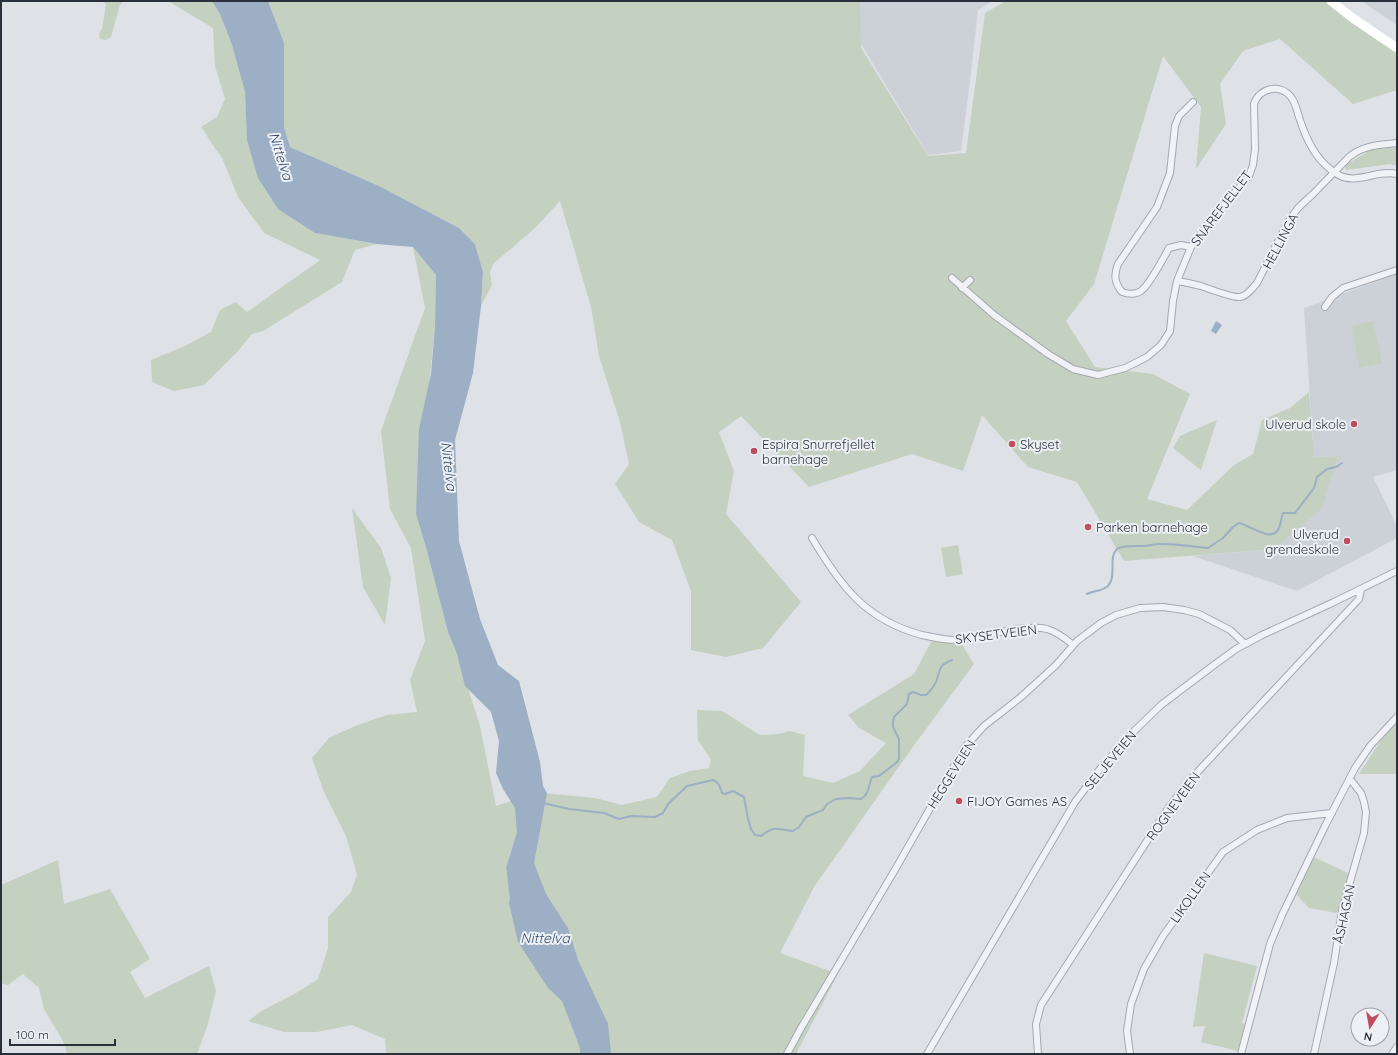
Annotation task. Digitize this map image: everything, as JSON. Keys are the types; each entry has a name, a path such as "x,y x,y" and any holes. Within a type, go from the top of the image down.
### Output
{"main road":[{"path":"1331,1 1349,16 1397,48"}],"street":[{"name":"SNAREFJELLET","path":"952,278 994,314 1048,354 1073,369 1098,374 1125,368 1147,357 1162,345 1170,331 1177,281 1191,247 1212,219 1249,176 1253,165 1255,149 1254,104 1258,96 1265,91 1278,89 1290,96 1311,148 1322,162 1334,172 1343,177 1352,179 1380,173 1397,174"},
{"path":"1191,247 1181,245 1169,248 1140,292 1128,294 1122,292 1117,286 1115,272 1118,264 1157,207 1170,173 1175,126 1179,116 1193,102"},
{"name":"HELLINGA","path":"1177,281 1200,286 1232,296 1243,296 1251,291 1257,283 1288,222 1298,208 1349,157 1366,148 1397,143"},
{"path":"1325,307 1332,297 1343,288 1397,270"},
{"path":"962,288 970,280"},
{"name":"SKYSETVEIEN","path":"812,538 831,569 848,590 876,615 899,627 932,637 955,640 1022,629 1043,628 1057,633 1073,645"},
{"name":"SELJEVEIEN","path":"927,1054 1076,802 1100,769 1129,736 1161,705 1214,665 1245,644 1397,571"},
{"name":"ROGNEVEIEN","path":"1038,1054 1036,1024 1041,1005 1169,807 1190,780 1359,599 1361,589"},
{"name":"HEGGEVEIEN","path":"787,1054 965,747 984,726 1021,697 1056,665 1073,645 1095,628 1116,615 1134,609 1154,607 1177,608 1199,614 1230,630 1245,644"},
{"path":"1241,1054 1275,930 1350,779 1370,746 1397,717"},
{"name":"ÅSHAGAN","path":"1314,1054 1334,963 1342,910 1365,828 1366,812 1364,802 1361,793 1350,779"},
{"name":"LIKOLLEN","path":"1130,1054 1127,1031 1131,1004 1144,969 1167,930 1223,852 1257,830 1286,818 1332,813"},
{"path":"1392,1054 1397,1047"}],"shaded area":[{"path":"859,1 992,1 978,10 961,151 928,155 860,42"},
{"path":"1361,1 1397,1 1397,25"},
{"name":"Ulverud skole","path":"1397,274 1397,470 1373,477 1397,526 1397,538 1297,591 1193,556 1274,549 1338,456 1314,457 1304,308"}],"green space":[{"path":"103,1 123,1 120,5 111,37 106,40 100,39 99,34 102,29 106,5"},
{"path":"168,1 212,1 220,14 232,45 245,92 247,140 315,233 377,244 355,250 342,282 263,331 252,334 238,351 204,385 174,391 152,382 151,360 185,346 211,332 220,310 236,302 247,312 320,260 264,233 238,197 223,160 201,127 217,117 225,99 215,66 213,28"},
{"path":"268,1 860,1 861,48 928,156 966,153 985,13 1006,1 1331,1 1397,45 1397,90 1353,104 1280,39 1243,51 1220,84 1226,124 1196,169 1201,107 1163,56 1094,284 1066,321 1095,367 1153,374 1190,394 1147,499 1187,510 1234,465 1253,454 1262,420 1290,408 1309,392 1314,457 1338,456 1322,508 1274,549 1124,561 1077,482 1028,467 982,415 963,471 912,454 809,487 741,416 719,432 734,471 726,514 801,602 763,648 726,657 691,650 691,591 672,540 639,522 615,484 629,464 620,422 599,356 591,307 560,201 535,228 493,264 490,273 492,285 481,306 483,272 475,244 459,228 379,186 290,147 284,127 284,43"},
{"path":"1397,147 1397,166 1390,164 1346,170 1345,165 1371,150"},
{"path":"413,247 436,275 435,327 416,514 448,632 457,654 480,726 496,806 523,797 542,793 595,798 622,805 657,797 670,778 690,771 709,768 711,760 698,740 697,710 722,711 760,735 779,734 790,731 805,735 803,776 833,783 860,771 886,743 859,728 848,715 914,674 931,642 956,635 974,664 912,748 814,887 780,953 838,974 796,1054 386,1054 385,1039 352,1025 317,1032 284,1032 248,1021 263,1010 296,993 318,979 328,948 328,917 351,892 357,874 346,836 324,792 312,758 329,738 355,726 387,715 417,712 410,680 425,641 411,548 390,509 381,431 425,308"},
{"path":"1373,321 1382,363 1360,368 1351,326"},
{"path":"1217,420 1201,470 1173,448 1180,436"},
{"path":"352,508 381,548 391,578 385,625 363,587"},
{"path":"958,545 963,574 946,577 941,548"},
{"path":"1397,723 1397,774 1359,774 1385,734"},
{"path":"1312,856 1350,874 1337,913 1309,908 1293,891"},
{"path":"58,860 64,904 110,889 150,959 130,972 145,998 209,966 216,991 207,1027 197,1054 67,1054 63,1041 44,1009 39,988 23,974 8,985 1,983 1,885"},
{"path":"1204,953 1257,966 1242,1023 1245,1024 1238,1051 1201,1042 1205,1026 1193,1027"}],"water":[{"path":"212,1 268,1 284,43 284,127 290,147 379,186 459,228 475,244 483,272 481,306 473,373 455,440 459,541 480,619 498,665 519,681 540,762 543,786 547,793 534,863 546,894 568,928 578,960 608,1024 611,1054 580,1054 580,1048 562,1001 548,988 518,942 509,903 519,857 515,808 503,789 496,773 499,741 491,712 465,686 457,654 448,632 416,514 419,429 431,374 435,327 436,275 413,247 377,244 315,233 278,209 258,178 247,140 245,92 232,45 220,14"},
{"path":"1216,321 1222,325 1216,334 1211,331"}],"waterway":[{"path":"1087,594 1103,589 1109,584 1112,575 1114,553 1119,548 1126,546 1146,546 1157,544 1208,548 1223,538 1239,523 1266,534 1276,532 1279,528 1283,513 1295,513 1314,488 1317,477 1327,469 1336,467 1342,463"},
{"path":"543,803 569,809 604,813 619,819 631,816 655,817 663,813 668,804 687,786 713,780 718,783 722,793 725,794 733,791 744,797 748,819 751,829 755,835 761,836 774,829 793,831 799,827 806,817 823,810 827,804 836,799 861,799 866,795 872,777 879,776 897,762 899,759 899,739 893,727 894,717 907,704 909,694 913,692 926,695 935,684 942,666 952,660"},
{"name":"Nittelva","path":"516,896 513,868 523,835"}],"place":[{"name":"Ulverud skole","path":"1354,424"},
{"name":"Skyset","path":"1012,444"},
{"name":"Espira Snurrefjellet barnehage","path":"754,451"},
{"name":"Parken barnehage","path":"1088,527"},
{"name":"Ulverud grendeskole","path":"1347,541"},
{"name":"FIJOY Games AS","path":"959,801"}]}
